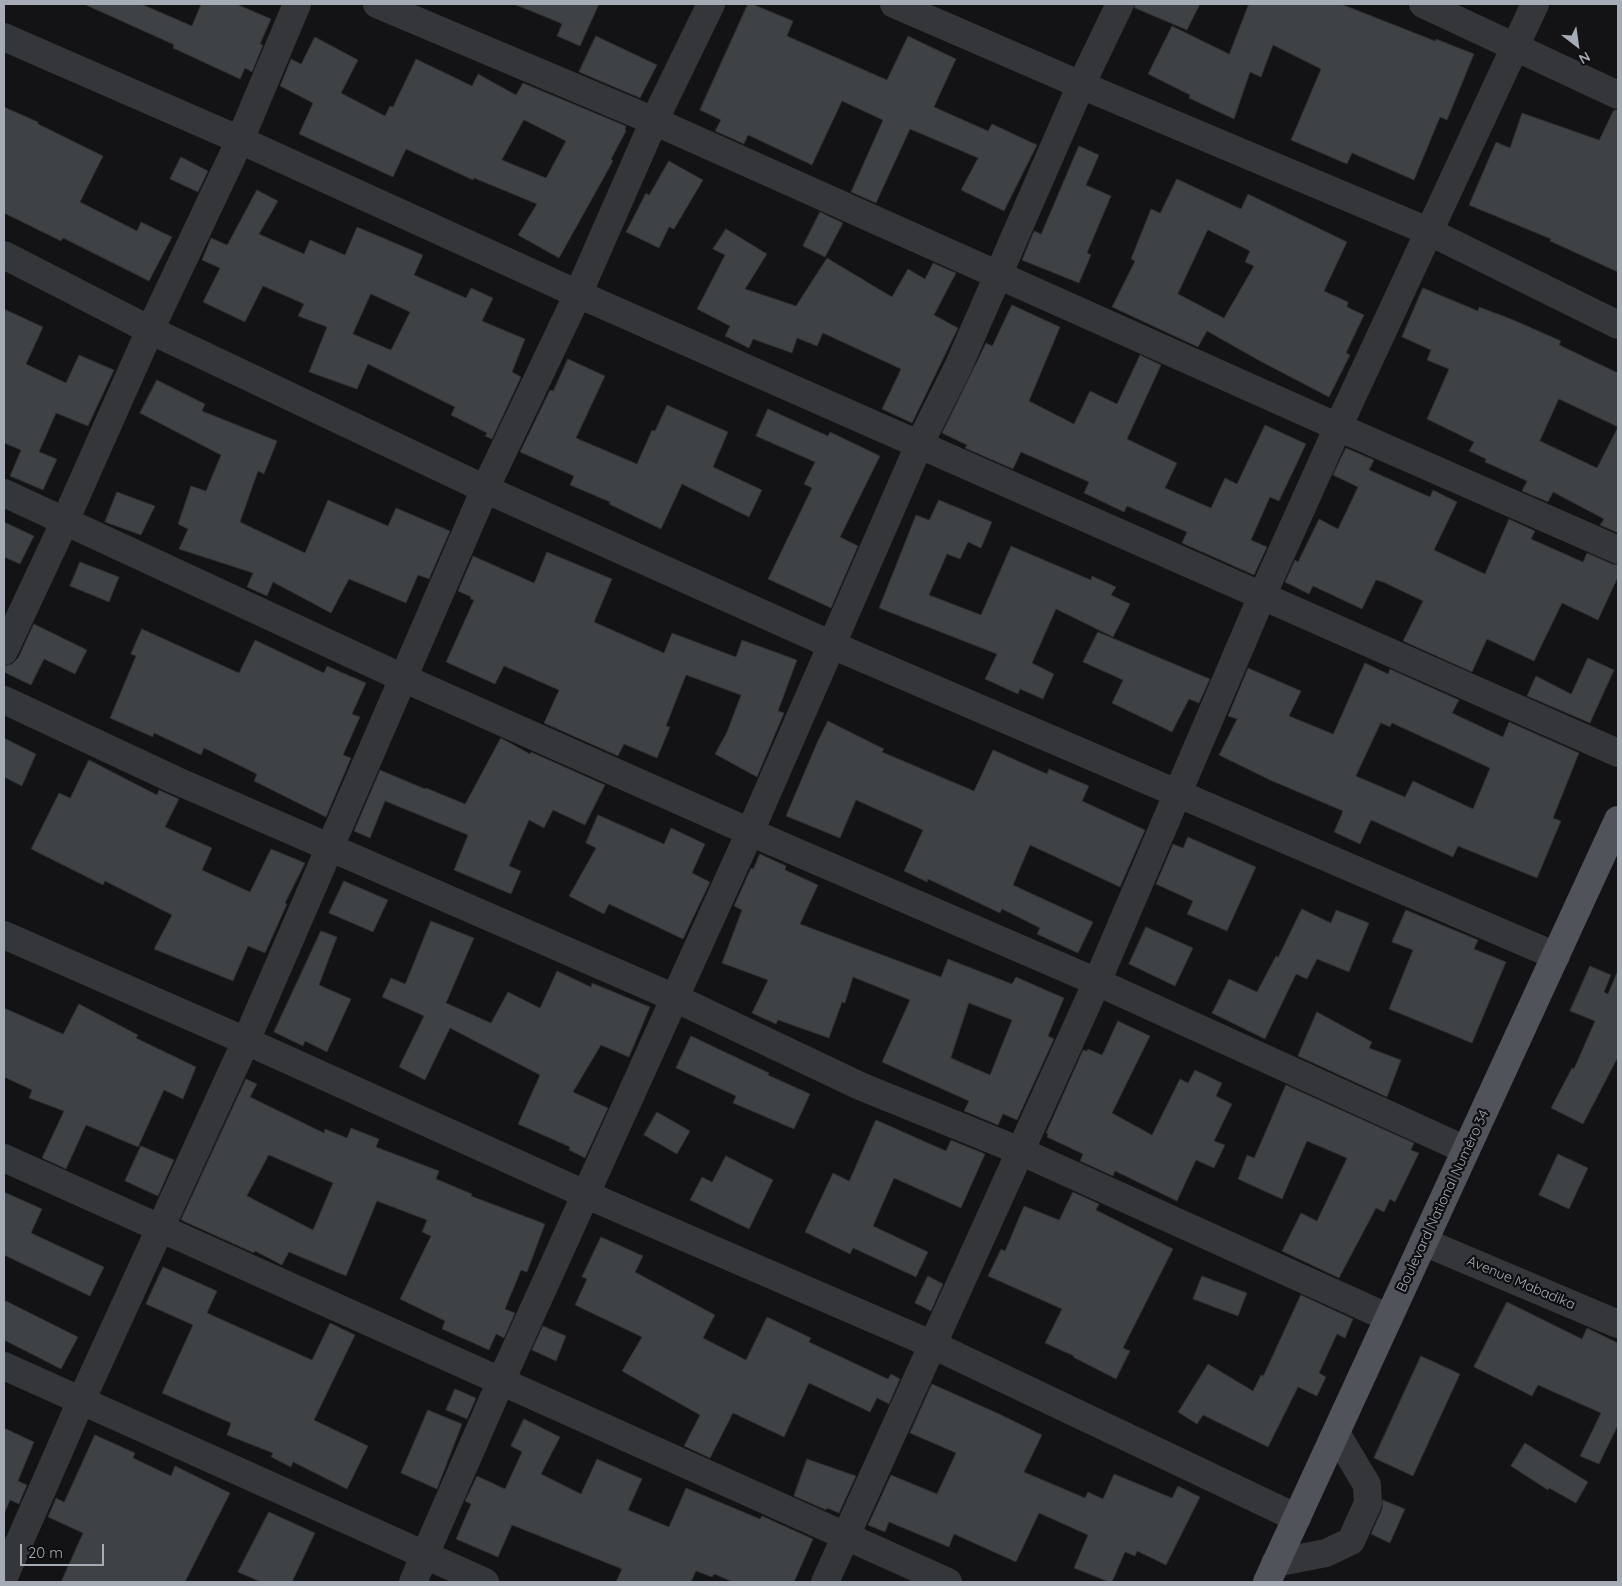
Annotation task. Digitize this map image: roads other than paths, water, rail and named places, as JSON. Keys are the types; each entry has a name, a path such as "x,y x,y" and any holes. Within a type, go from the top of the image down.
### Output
{"main road":[{"name":"Boulevard National Numéro 34","path":"1271,1573 1618,820"}],"street":[{"path":"4,651 65,521 150,330 240,140 297,4"},
{"path":"377,4 654,122 997,276 1618,550"},
{"path":"4,1577 81,1401 246,1041 485,489 578,294 654,122 710,4"},
{"path":"894,4 1430,232 1618,325"},
{"path":"413,1582 750,832 919,445 958,367 1081,85 1120,4"},
{"path":"1423,4 1618,95"},
{"path":"825,1582 1097,982 1262,596 1338,427 1535,4"},
{"path":"4,37 240,140 578,294 1618,753"},
{"path":"4,255 150,330 485,489 832,645 1556,956"},
{"path":"4,494 403,678 750,832 1097,982 1466,1150"},
{"path":"4,700 175,780 675,998 860,1086 1020,1151 1389,1318"},
{"path":"4,935 246,1041 587,1195 932,1344 1296,1518"},
{"path":"4,1158 948,1582"},
{"name":"Avenue Mabadika","path":"1424,1242 1618,1324"},
{"path":"4,1366 485,1582"},
{"path":"1271,1573 1326,1553 1350,1541 1368,1503 1367,1485 1336,1433"}]}
